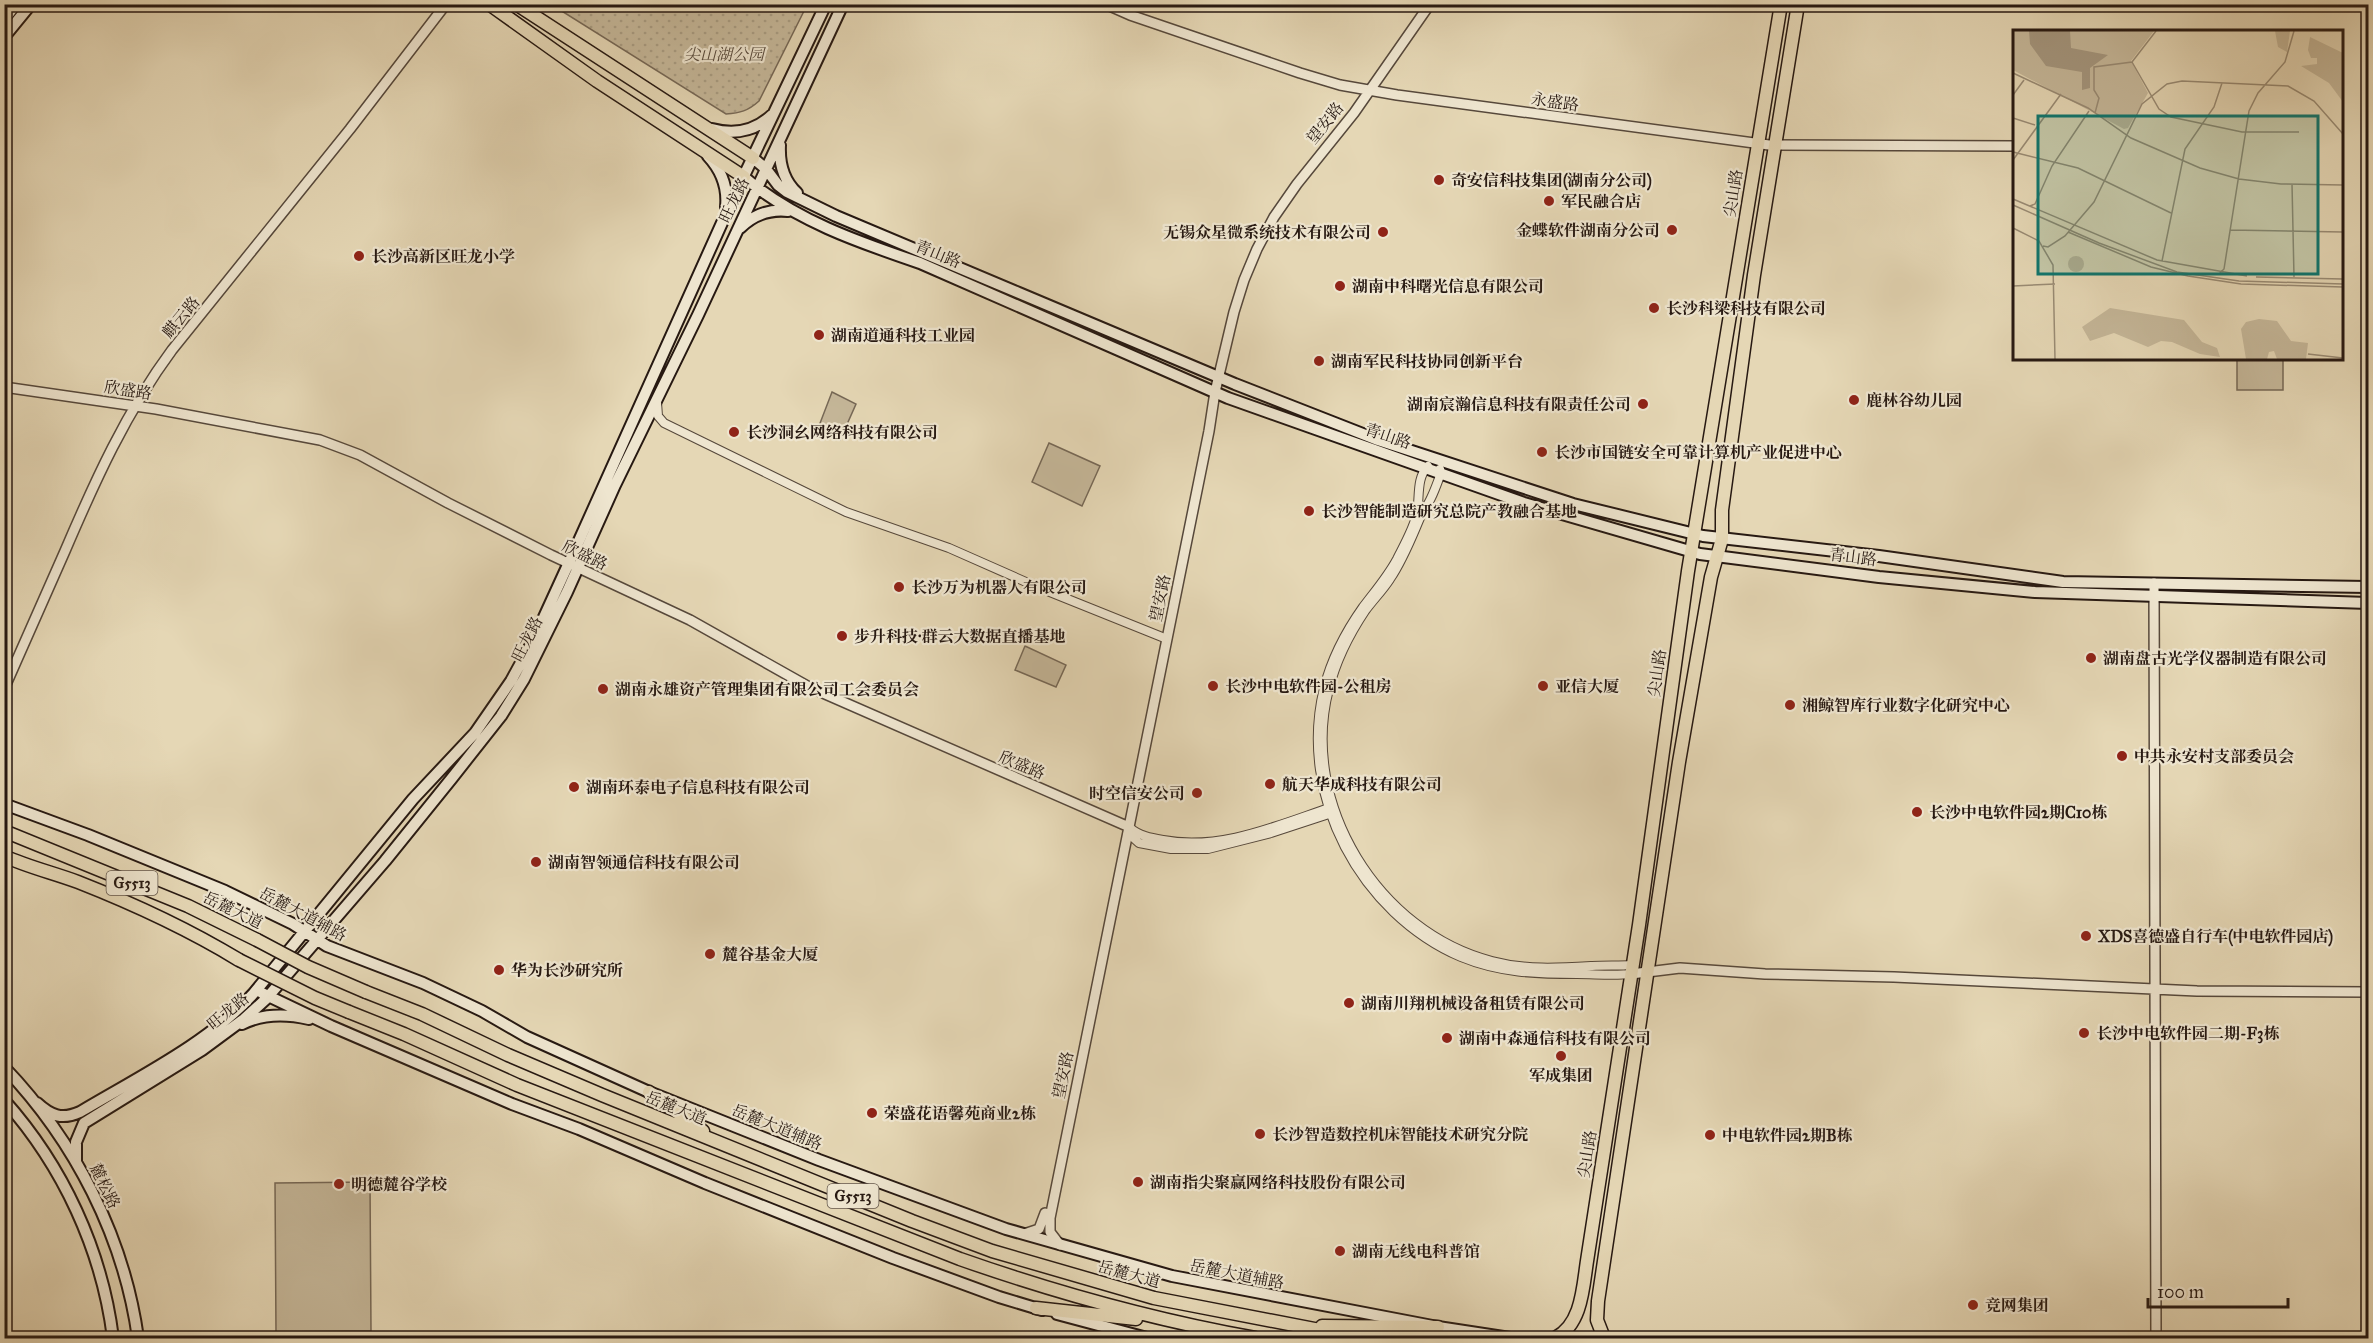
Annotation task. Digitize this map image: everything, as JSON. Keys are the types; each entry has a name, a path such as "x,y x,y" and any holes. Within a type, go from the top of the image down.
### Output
{"main road":[{"path":"4,20 16,4"},
{"path":"4,37 30,4"},
{"name":"青山路","path":"489,4 597,81 744,177 772,200 796,213 870,246 958,280 1213,391 1524,503 1692,552 1879,577 2035,592 2368,603"},
{"name":"青山路","path":"516,4 753,158 766,169 778,185 812,204 1216,376 1378,440 1573,504 1695,535 1879,556 2062,582 2368,587"},
{"name":"旺龙路","path":"76,1162 76,1142 84,1123 202,1050 268,996 385,861 501,716 534,660 673,330 826,4"},
{"name":"旺龙路","path":"37,1103 50,1113 61,1117 80,1112 202,1037 230,1016 257,990 413,799 469,740 494,707 523,659 572,568 641,431 698,315 843,4"},
{"name":"尖山路","path":"1555,1338 1562,1335 1569,1326 1581,1299 1632,970 1692,552 1781,4"},
{"name":"尖山路","path":"1604,1338 1598,1320 1598,1301 1679,762 1711,576 1722,539 1722,510 1754,275 1798,4"},
{"path":"707,128 720,132 740,132 763,122 778,107"},
{"path":"782,137 780,156 786,181 798,195 812,204"},
{"path":"697,146 716,165 723,177 727,199 722,224"},
{"path":"733,238 747,221 758,215 779,210 796,213"},
{"name":"岳麓大道辅路","path":"5,804 225,891 336,950 423,983 482,1011 536,1041 649,1092 819,1160 1021,1234 1172,1276 1438,1327 1510,1338"},
{"name":"岳麓大道","path":"4,831 188,906 308,967 422,1014 555,1075 912,1221 1003,1255 1154,1298 1361,1338"},
{"name":"G5513","path":"4,856 81,883 133,905 184,929 315,998 404,1034 517,1085 939,1251 1018,1280 1182,1324 1255,1338"},
{"path":"257,990 331,1026 512,1104 579,1129 705,1183 893,1258 999,1298 1147,1338"},
{"path":"228,1031 245,1022 274,1016 307,1019 331,1026"},
{"name":"麓松路","path":"4,1067 37,1103 64,1141 97,1202 123,1270 138,1338"},
{"path":"649,1092 718,1143"},
{"path":"4,1100 48,1157 80,1217 99,1273 112,1338"},
{"path":"1036,1308 1182,1324"},
{"path":"1289,1325 1438,1327"}],"street":[{"name":"麒云路","path":"4,678 102,458 162,355 348,124 438,4"},
{"name":"麒云路","path":"4,689 131,407 172,350 214,301 446,4"},
{"name":"永盛路","path":"1105,4 1130,15 1340,85 1758,141 2013,146"},
{"name":"永盛路","path":"1118,4 1301,69 1368,87"},
{"name":"望安路","path":"1021,1234 1036,1232 1043,1224 1165,640 1204,430 1216,376 1244,280 1274,217 1297,184 1337,135 1424,4"},
{"name":"望安路","path":"1368,87 1430,4"},
{"name":"永盛路","path":"1775,142 2013,141"},
{"name":"欣盛路","path":"4,387 320,440 360,455 572,568 688,625 808,692 1126,829"},
{"name":"欣盛路","path":"4,392 131,407"},
{"path":"657,396 658,416 664,423 805,493 846,512 949,548 1165,640"},
{"path":"641,431 651,425 662,426 845,515 947,551 1034,590 1165,640"},
{"path":"1331,810 1325,766 1324,722 1325,706 1332,677 1352,633 1399,565 1421,514 1432,497 1441,473 1436,459 1425,467 1418,491 1417,513 1402,549 1348,631 1332,665 1324,687 1319,721 1319,747 1322,780 1331,810 1353,851 1374,881 1418,925 1440,940 1490,960 1547,969 1680,968 1765,974 2368,992"},
{"path":"2156,583 2158,1338"},
{"path":"1126,829 1139,843 1171,849 1208,849 1271,833 1331,810"},
{"name":"望安路","path":"1062,1246 1050,1232 1050,1218 1126,829"},
{"path":"2157,986 2368,987"}],"green space":[{"name":"尖山湖公园","path":"552,5 807,5 759,101 744,111 726,114"},
{"path":"2237,360 2283,360 2283,390 2237,390"},
{"path":"832,392 856,404 840,440 817,431"},
{"path":"1049,443 1100,466 1082,506 1032,482"},
{"path":"1025,646 1066,665 1056,687 1015,670"},
{"path":"370,1182 371,1331 276,1332 275,1183"}],"place":[{"name":"奇安信科技集团(湖南分公司)","path":"1439,180"},
{"name":"军民融合店","path":"1549,201"},
{"name":"金蝶软件湖南分公司","path":"1672,230"},
{"name":"无锡众星微系统技术有限公司","path":"1383,232"},
{"name":"长沙高新区旺龙小学","path":"359,256"},
{"name":"湖南中科曙光信息有限公司","path":"1340,286"},
{"name":"长沙科梁科技有限公司","path":"1654,308"},
{"name":"湖南道通科技工业园","path":"819,335"},
{"name":"湖南军民科技协同创新平台","path":"1319,361"},
{"name":"鹿林谷幼儿园","path":"1854,400"},
{"name":"湖南宸瀚信息科技有限责任公司","path":"1643,404"},
{"name":"长沙洞幺网络科技有限公司","path":"734,432"},
{"name":"长沙市国链安全可靠计算机产业促进中心","path":"1542,452"},
{"name":"长沙智能制造研究总院产教融合基地","path":"1309,511"},
{"name":"长沙万为机器人有限公司","path":"899,587"},
{"name":"步升科技·群云大数据直播基地","path":"842,636"},
{"name":"湖南盘古光学仪器制造有限公司","path":"2091,658"},
{"name":"长沙中电软件园-公租房","path":"1213,686"},
{"name":"亚信大厦","path":"1543,686"},
{"name":"湖南永雄资产管理集团有限公司工会委员会","path":"603,689"},
{"name":"湘鲸智库行业数字化研究中心","path":"1790,705"},
{"name":"中共永安村支部委员会","path":"2122,756"},
{"name":"航天华成科技有限公司","path":"1270,784"},
{"name":"湖南环泰电子信息科技有限公司","path":"574,787"},
{"name":"时空信安公司","path":"1197,793"},
{"name":"长沙中电软件园2期C10栋","path":"1917,812"},
{"name":"湖南智领通信科技有限公司","path":"536,862"},
{"name":"XDS喜德盛自行车(中电软件园店)","path":"2086,936"},
{"name":"麓谷基金大厦","path":"710,954"},
{"name":"华为长沙研究所","path":"499,970"},
{"name":"湖南川翔机械设备租赁有限公司","path":"1349,1003"},
{"name":"长沙中电软件园二期-F3栋","path":"2084,1033"},
{"name":"湖南中森通信科技有限公司","path":"1447,1038"},
{"name":"军成集团","path":"1561,1056"},
{"name":"荣盛花语馨苑商业2栋","path":"872,1113"},
{"name":"长沙智造数控机床智能技术研究分院","path":"1260,1134"},
{"name":"中电软件园2期B栋","path":"1710,1135"},
{"name":"湖南指尖聚赢网络科技股份有限公司","path":"1138,1182"},
{"name":"明德麓谷学校","path":"339,1184"},
{"name":"湖南无线电科普馆","path":"1340,1251"},
{"name":"竞网集团","path":"1973,1305"}]}
